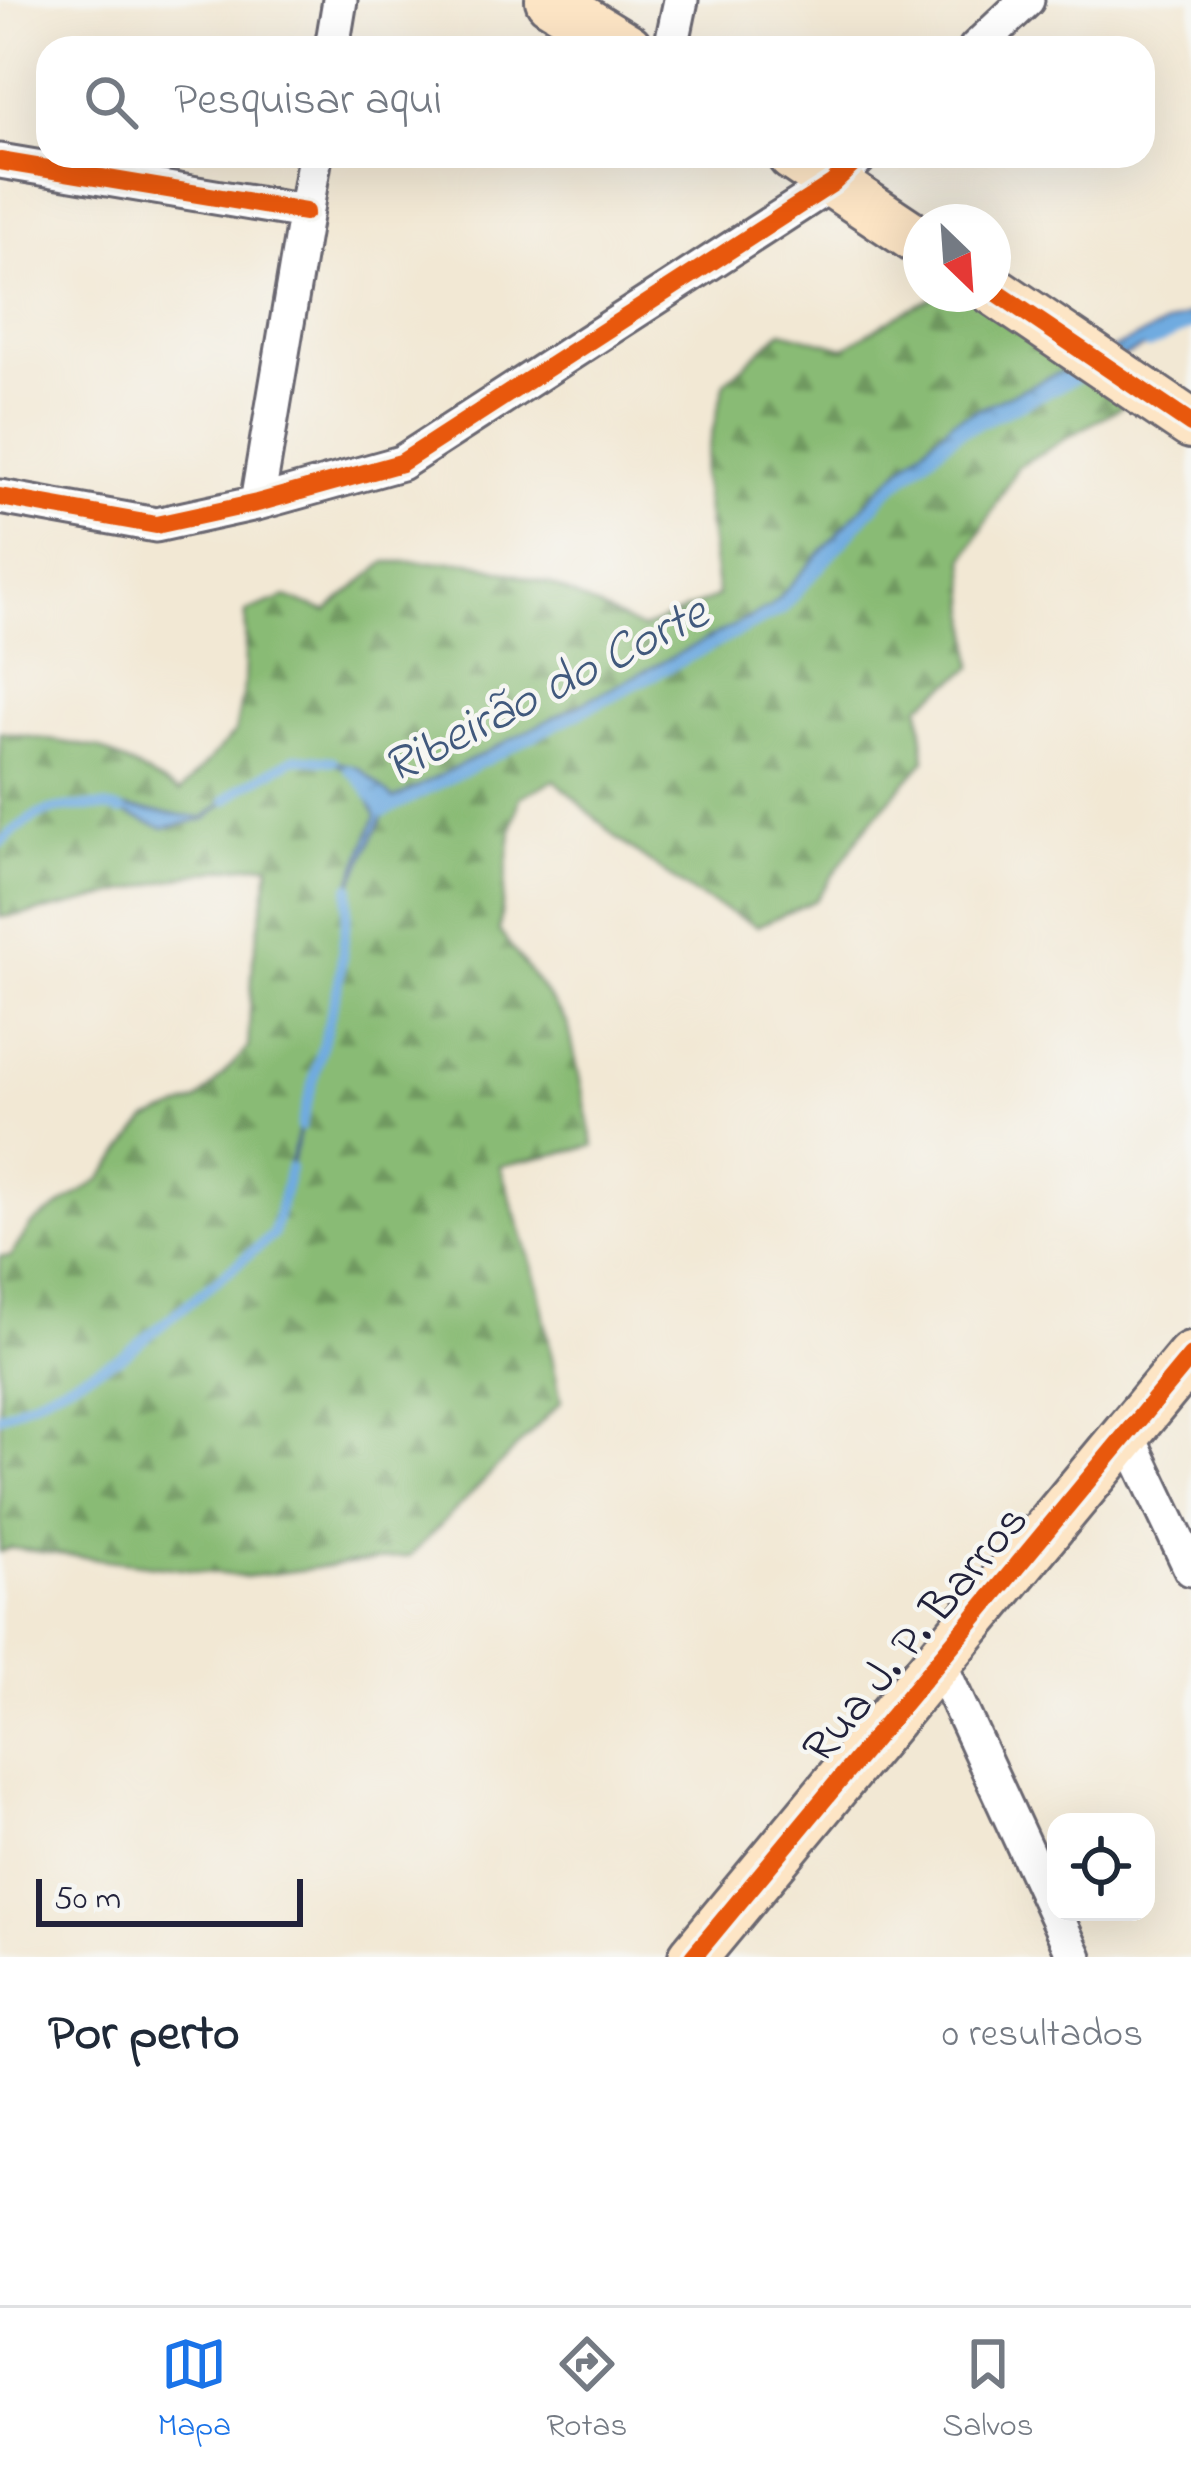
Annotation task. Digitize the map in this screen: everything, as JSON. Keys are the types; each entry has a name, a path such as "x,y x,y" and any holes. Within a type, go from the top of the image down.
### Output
{"street":[{"path":"334,36 340,0"},
{"path":"550,0 608,36"},
{"path":"674,36 681,0"},
{"path":"989,36 1028,0"},
{"path":"0,161 36,167"},
{"path":"42,168 305,212"},
{"path":"257,503 313,168"},
{"path":"0,497 156,525 401,463 847,170 903,224"},
{"path":"1011,302 1191,424"},
{"name":"Rua J. P. Barros","path":"693,1957 1191,1356"},
{"path":"1127,1434 1191,1569"},
{"path":"939,1662 1075,1957"}],"green space":[{"path":"996,312 1124,405 1018,466 965,558 973,667 920,705 925,760 866,827 816,900 757,926 694,894 619,840 555,780 520,797 499,931 568,1024 594,1146 500,1166 537,1281 561,1402 410,1556 246,1577 10,1548 0,1552 0,1256 10,1257 31,1225 101,1179 147,1120 198,1101 248,1048 253,960 270,864 202,873 68,906 0,917 0,732 99,748 180,792 235,732 244,687 246,612 286,597 326,611 386,562 470,562 550,584 642,629 718,596 702,473 725,382 782,331 844,348 899,314"}],"water":[{"path":"1191,313 1191,325 957,434 887,492 782,610 385,811 347,895 339,982 273,1235 123,1356 0,1416 119,1355 271,1234 338,983 346,895 376,816 359,777 334,763 296,759 242,788 206,819 163,828 111,808 56,808 25,823 0,843 24,821 55,807 111,806 204,818 241,788 295,758 335,761 359,768 394,799 770,607 881,487 952,421"}],"waterway":[{"name":"Ribeirão do Corte","path":"1148,345 1191,325"},
{"name":"Ribeirão do Corte","path":"384,812 782,610 887,492 957,434 1082,376"},
{"path":"226,800 295,758 333,761"},
{"path":"349,770 379,805"},
{"path":"0,843 47,812 82,807 122,811"},
{"name":"Ribeirão do Corte","path":"301,1127 339,982 350,887"},
{"name":"Ribeirão do Corte","path":"0,1416 123,1356 273,1235 290,1168"}],"cycle path":[{"path":"0,161 36,167"},
{"path":"42,168 305,212"},
{"path":"0,497 156,525 401,463 833,183 849,168"},
{"path":"1011,302 1191,424"},
{"path":"693,1957 1191,1356"}]}
